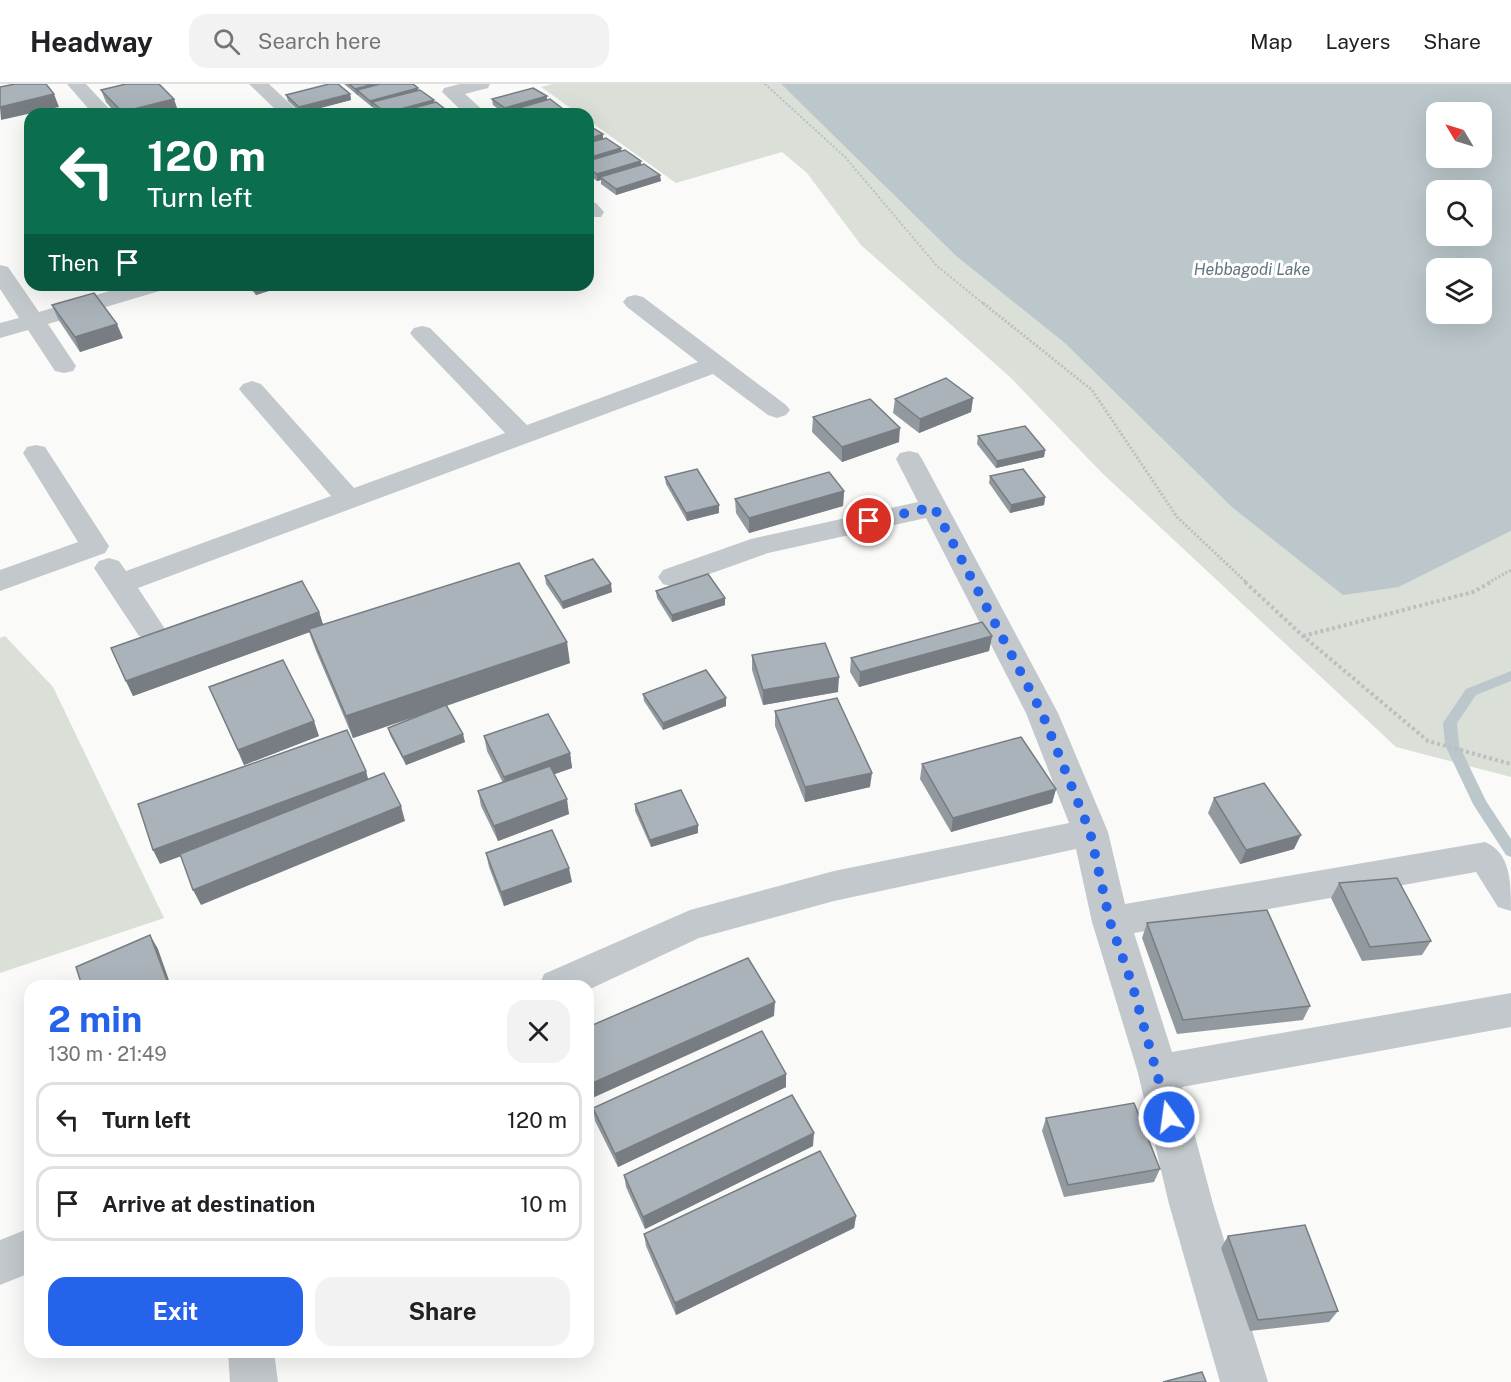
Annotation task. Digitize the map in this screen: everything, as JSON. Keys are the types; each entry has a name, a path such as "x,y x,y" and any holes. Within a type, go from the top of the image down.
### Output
{"street":[{"path":"76,84 98,108"},
{"path":"258,84 284,108"},
{"path":"445,88 481,84"},
{"path":"445,88 470,108"},
{"path":"0,272 64,366"},
{"path":"0,331 134,291"},
{"path":"635,302 777,410"},
{"path":"422,333 523,436"},
{"path":"120,584 716,364"},
{"path":"252,388 349,500"},
{"path":"36,453 150,629"},
{"path":"909,459 1042,713 1090,832 1110,922 1132,984 1158,1073 1191,1204 1244,1382"},
{"path":"673,577 761,545 934,507"},
{"path":"0,581 95,546"},
{"path":"571,980 690,925 834,886 1090,832"},
{"path":"1110,922 1485,856 1511,896"},
{"path":"1158,1073 1511,1010"},
{"path":"0,1263 24,1253"},
{"path":"252,1358 254,1382"}],"path":[{"path":"765,84 845,157 937,266 1092,390 1177,516 1303,636 1428,741 1511,764"},
{"path":"1303,636 1473,592 1511,570"}],"shaded area":[{"path":"553,84 781,84 956,256 1067,345 1399,587 1511,531 1511,777 1396,747 1101,472 1010,377 861,245 807,173 782,152 676,183 594,124 594,108 571,108 541,87"},
{"path":"5,636 53,687 164,918 0,973 0,638"}],"water":[{"name":"Hebbagodi Lake","path":"781,84 1511,84 1511,531 1399,587 1343,595 1232,507 1067,345 956,256"}],"building":[{"path":"15,84 46,84 54,94 0,107 0,87"},
{"path":"126,84 159,84 174,99 138,108 118,108 101,90"},
{"path":"329,84 338,84 350,94 299,107 286,95"},
{"path":"349,84 374,84 355,89"},
{"path":"380,84 413,84 418,88 370,101 357,90"},
{"path":"533,88 547,96 505,108 492,99"},
{"path":"420,90 434,100 404,108 380,108 372,102"},
{"path":"550,99 562,108 518,108"},
{"path":"436,102 444,108 413,108"},
{"path":"594,129 603,134 594,137"},
{"path":"606,138 621,148 594,156 594,141"},
{"path":"625,150 641,161 597,174 594,172 594,159"},
{"path":"644,164 660,175 616,189 600,177"},
{"path":"94,293 117,324 75,337 52,305"},
{"path":"946,378 973,398 920,419 895,399"},
{"path":"870,399 900,428 842,447 813,417"},
{"path":"1025,426 1045,450 997,461 978,436"},
{"path":"697,469 719,505 686,513 665,477"},
{"path":"1023,469 1045,497 1011,505 990,476"},
{"path":"829,472 844,491 749,518 735,499"},
{"path":"593,559 611,584 562,602 545,576"},
{"path":"519,563 567,642 346,716 309,629"},
{"path":"708,574 725,598 672,615 656,591"},
{"path":"302,581 319,612 126,681 111,648"},
{"path":"982,622 992,636 860,672 851,658"},
{"path":"825,643 839,677 763,690 752,655"},
{"path":"283,660 314,721 238,750 209,687"},
{"path":"706,670 726,698 663,723 643,694"},
{"path":"837,698 872,773 805,787 775,711"},
{"path":"446,705 463,734 403,757 388,728"},
{"path":"548,714 570,753 504,777 484,736"},
{"path":"347,730 366,771 153,850 138,804"},
{"path":"1021,737 1056,789 953,818 922,764"},
{"path":"550,766 567,799 494,826 478,791"},
{"path":"384,773 401,806 193,890 180,854"},
{"path":"1264,783 1301,835 1246,850 1214,798"},
{"path":"681,790 698,825 650,840 635,804"},
{"path":"552,830 569,868 501,892 486,853"},
{"path":"1397,878 1431,941 1370,947 1339,883"},
{"path":"1267,910 1310,1006 1183,1020 1147,923"},
{"path":"150,935 167,980 80,980 76,967"},
{"path":"748,958 775,1002 594,1082 594,1024"},
{"path":"762,1031 786,1074 615,1154 594,1108"},
{"path":"792,1095 814,1133 643,1217 624,1175"},
{"path":"1134,1103 1160,1169 1068,1185 1046,1118"},
{"path":"820,1151 856,1216 675,1303 644,1234"},
{"path":"1305,1225 1338,1311 1258,1320 1228,1236"},
{"path":"1202,1372 1206,1382 1163,1382"}],"waterway":[{"path":"1511,676 1471,692 1450,723 1452,745 1480,804 1511,851"}],"route":[{"path":"869,521 934,507 1042,713 1090,832 1110,922 1132,984 1169,1117"}]}
